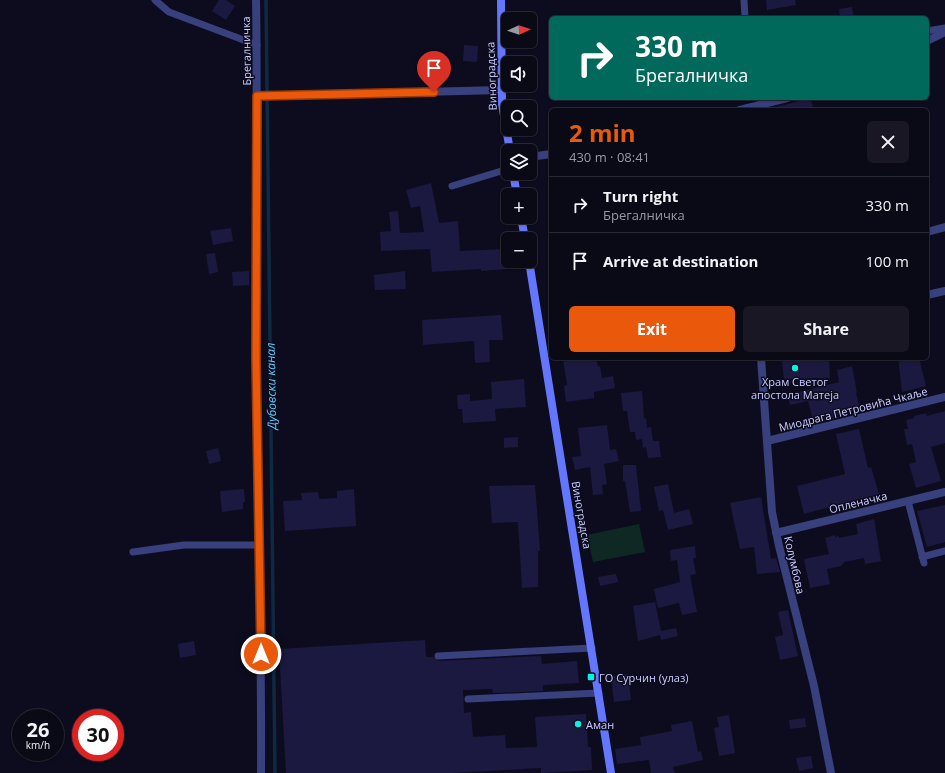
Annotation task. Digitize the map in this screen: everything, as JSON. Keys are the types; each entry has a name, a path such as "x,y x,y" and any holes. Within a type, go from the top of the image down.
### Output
{"street":[{"name":"Брегалничка","path":"256,0 260,96 501,90"},
{"name":"Виноградска","path":"500,0 503,56"},
{"path":"929,40 945,32"},
{"name":"Виноградска","path":"502,92 509,144"},
{"path":"260,96 258,545 261,612 261,773"},
{"path":"748,108 779,100"},
{"path":"537,156 549,154"},
{"path":"929,231 945,227"},
{"name":"Виноградска","path":"530,268 612,773"},
{"path":"929,295 945,291"},
{"name":"Колумбова","path":"761,360 770,492 776,533 814,686 831,773"},
{"name":"Миодрага Петровића Чкаље","path":"767,441 945,397"},
{"name":"Опленачка","path":"776,533 945,492"}],"lane":[{"path":"155,0 169,12 257,45"},
{"path":"744,0 745,16"},
{"path":"929,31 945,28"},
{"path":"452,186 501,171"},
{"path":"908,501 923,560 945,551"},
{"path":"133,552 184,545 258,545"},
{"path":"438,656 592,648"},
{"path":"468,700 599,693"}],"green space":[{"path":"639,524 645,552 593,562 587,535"}],"building":[{"path":"219,0 226,0 235,6 226,20 212,11"},
{"path":"766,0 795,0 796,5 767,10"},
{"path":"852,7 854,16 840,16 839,9"},
{"path":"464,45 478,46 477,62 463,61"},
{"path":"803,100 811,100 813,108 777,108"},
{"path":"431,183 439,223 458,221 460,251 501,249 501,268 508,269 432,272 430,249 381,251 380,232 391,231 389,212 398,211 400,233 424,232 420,206 411,208 406,190"},
{"path":"231,228 233,241 213,245 210,231"},
{"path":"215,253 218,272 209,274 206,254"},
{"path":"249,271 249,285 233,286 232,272"},
{"path":"405,271 406,289 375,290 374,275"},
{"path":"501,315 503,340 489,340 490,362 475,363 474,341 423,345 422,320"},
{"path":"563,360 596,360 598,367 600,366 602,378 613,376 615,388 594,392 594,398 566,402 564,386 567,385"},
{"name":"Храм Светог апостола Матеја","path":"784,360 829,360 830,378 784,379 782,362"},
{"path":"898,360 920,360 926,386 902,392"},
{"path":"852,366 860,409 833,416 834,419 814,424 808,401 790,405 787,395 839,382 837,370"},
{"path":"524,379 526,407 495,409 496,421 463,423 462,409 458,409 457,395 470,394 470,401 492,399 491,382"},
{"path":"642,391 644,419 646,418 647,428 651,427 653,441 659,441 661,457 648,458 646,447 643,448 642,439 636,440 635,432 630,432 627,411 623,411 621,393"},
{"path":"945,411 945,443 931,447 941,481 916,488 909,464 916,462 912,444 907,445 904,429 908,429 906,420 926,413 927,416"},
{"path":"607,425 610,450 616,449 619,461 604,464 607,484 602,485 603,494 593,495 590,467 575,470 572,457 581,456 578,428"},
{"path":"859,429 868,468 871,467 879,494 804,514 797,486 845,474 836,434"},
{"path":"518,437 518,447 504,448 504,438"},
{"path":"218,448 221,461 209,464 206,451"},
{"path":"623,465 636,465 641,511 630,512 625,481 623,481"},
{"path":"668,484 674,513 689,509 693,524 668,530 663,510 659,511 654,487"},
{"path":"535,485 540,551 538,551 538,587 522,588 518,522 492,523 489,486"},
{"path":"244,489 245,502 243,502 243,509 222,512 220,491"},
{"path":"354,489 356,526 285,531 283,501 302,500 301,493 318,492 319,499 337,498 337,491"},
{"path":"761,497 771,559 776,558 780,572 757,574 754,547 740,549 730,503"},
{"path":"945,505 945,542 927,547 917,511"},
{"path":"874,519 881,561 865,564 864,558 844,562 841,566 827,569 830,584 810,588 804,559 829,554 825,538 835,535 835,537 839,536 839,538 858,534 856,524"},
{"path":"695,546 696,558 693,558 696,574 690,575 697,612 682,615 679,603 658,608 654,589 680,582 677,560 671,561 670,550"},
{"path":"616,574 618,582 600,586 598,577"},
{"path":"655,602 661,631 676,628 678,636 661,640 660,635 638,641 633,606"},
{"path":"788,610 798,656 780,660 775,637 783,635 778,612"},
{"path":"425,640 426,657 433,657 438,661 541,656 542,664 577,661 579,683 543,685 543,691 493,693 492,689 463,690 464,713 471,712 473,737 505,735 506,748 537,747 535,717 586,714 588,747 591,747 592,770 541,773 541,768 452,773 286,773 279,649"},
{"path":"194,641 196,655 180,658 178,644"},
{"path":"628,674 631,700 614,702 611,676"},
{"path":"729,715 735,753 719,756 714,728 719,727 717,717"},
{"path":"805,718 806,727 790,729 789,720"},
{"path":"692,721 698,752 701,751 703,760 673,767 675,773 651,773 649,760 617,764 615,749 641,745 640,737 672,731 671,725"},
{"path":"811,756 813,768 799,771 796,758"}],"waterway":[{"name":"Дубовски канал","path":"266,0 275,773"}],"place":[{"name":"Храм Светог апостола Матеја","path":"795,368"},
{"name":"ГО Сурчин (улаз)","path":"591,677"},
{"name":"Аман","path":"578,724"}],"route":[{"path":"261,654 256,358 257,96 434,92"}]}
